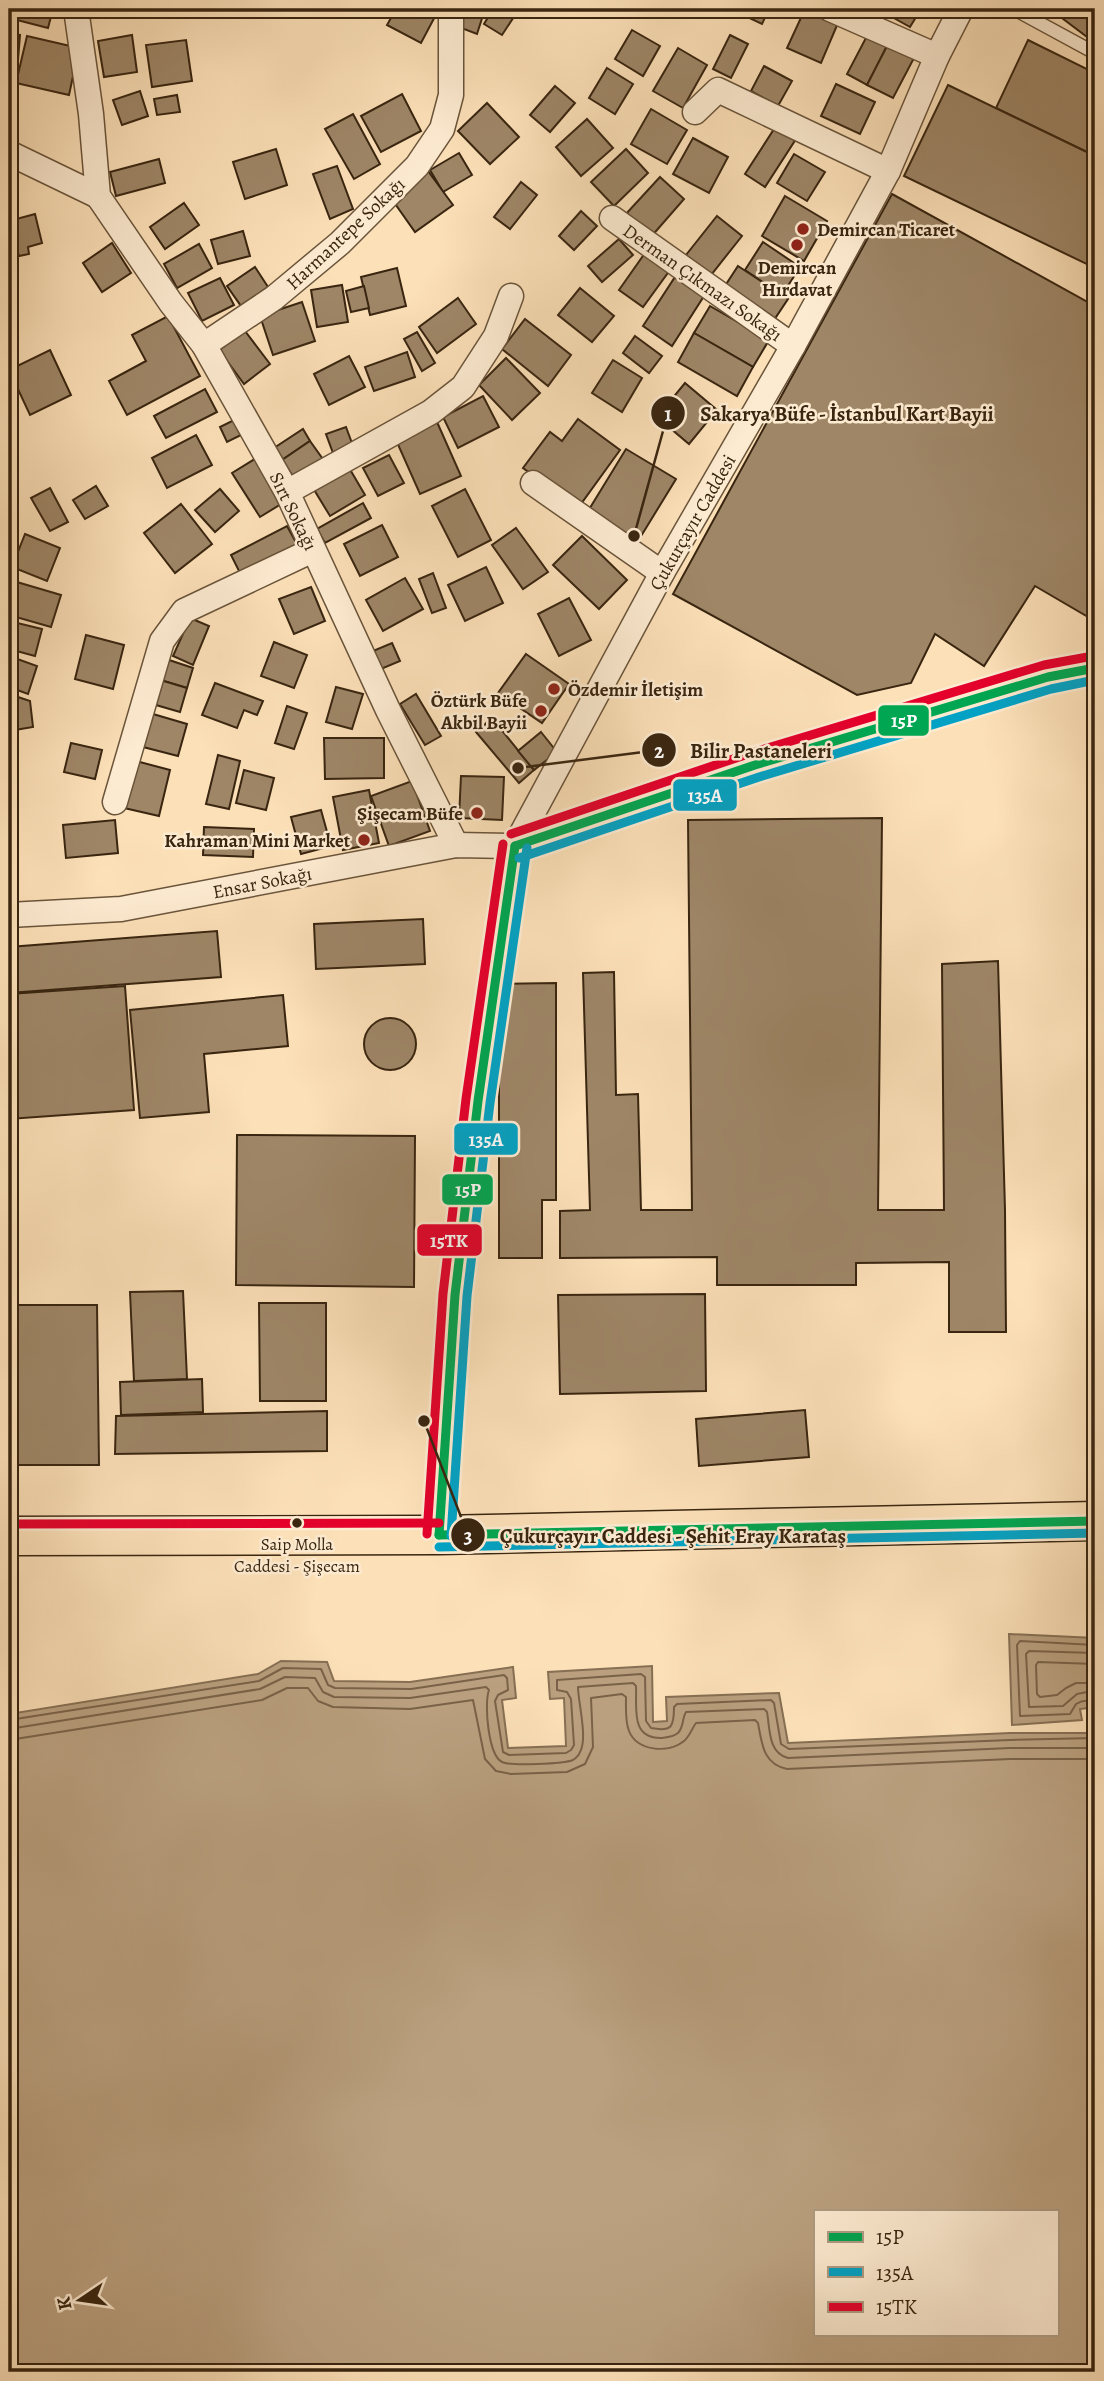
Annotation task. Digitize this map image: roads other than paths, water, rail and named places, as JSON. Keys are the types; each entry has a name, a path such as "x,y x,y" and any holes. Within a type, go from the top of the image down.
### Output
{"main road":[{"path":"9,1536 439,1535 1095,1521"}],"street":[{"path":"76,9 91,114 98,196"},
{"name":"Harmantepe Sokağı","path":"204,345 274,298 331,251 417,166 442,129 451,95 451,9"},
{"path":"830,9 937,56"},
{"name":"Çukurçayır Caddesi","path":"514,846 662,573 793,346 888,171 937,56 961,9"},
{"path":"695,113 718,89 888,171"},
{"path":"9,153 98,196"},
{"name":"Sırt Sokağı","path":"98,196 171,303 204,345 287,492 388,710 456,845"},
{"name":"Derman Çıkmazı Sokağı","path":"612,218 793,346"},
{"path":"287,492 432,412 463,387 496,336 511,296"},
{"path":"533,483 662,573"},
{"path":"115,802 162,640 184,611 313,550"},
{"name":"Ensar Sokağı","path":"9,915 121,909 456,845 514,846 769,761 1048,677 1095,668"},
{"path":"439,1535 455,1295 478,1101 514,846"}],"lane":[{"path":"1014,9 1095,53"}],"water":[{"path":"1009,1634 1095,1638 1095,2372 9,2372 9,1714 258,1674 281,1661 327,1662 334,1681 410,1682 513,1667 516,1698 502,1700 508,1748 566,1746 564,1698 550,1699 548,1672 652,1666 653,1722 667,1721 666,1697 779,1693 788,1743 1010,1733 1092,1733 1088,1708 1080,1709 1082,1720 1012,1725"}],"place":[{"name":"Demircan Ticaret","path":"803,229"},
{"name":"Demircan Hırdavat","path":"797,245"},
{"name":"Sakarya Büfe - İstanbul Kart Bayii","path":"634,536"},
{"name":"Özdemir İletişim","path":"554,689"},
{"name":"Öztürk Büfe Akbil Bayii","path":"541,711"},
{"name":"Bilir Pastaneleri","path":"518,768"},
{"name":"Şişecam Büfe","path":"477,813"},
{"name":"Kahraman Mini Market","path":"364,840"},
{"name":"Çukurçayır Caddesi - Şehit Eray Karataş","path":"424,1421"},
{"name":"Saip Molla Caddesi - Şişecam","path":"297,1523"}]}
